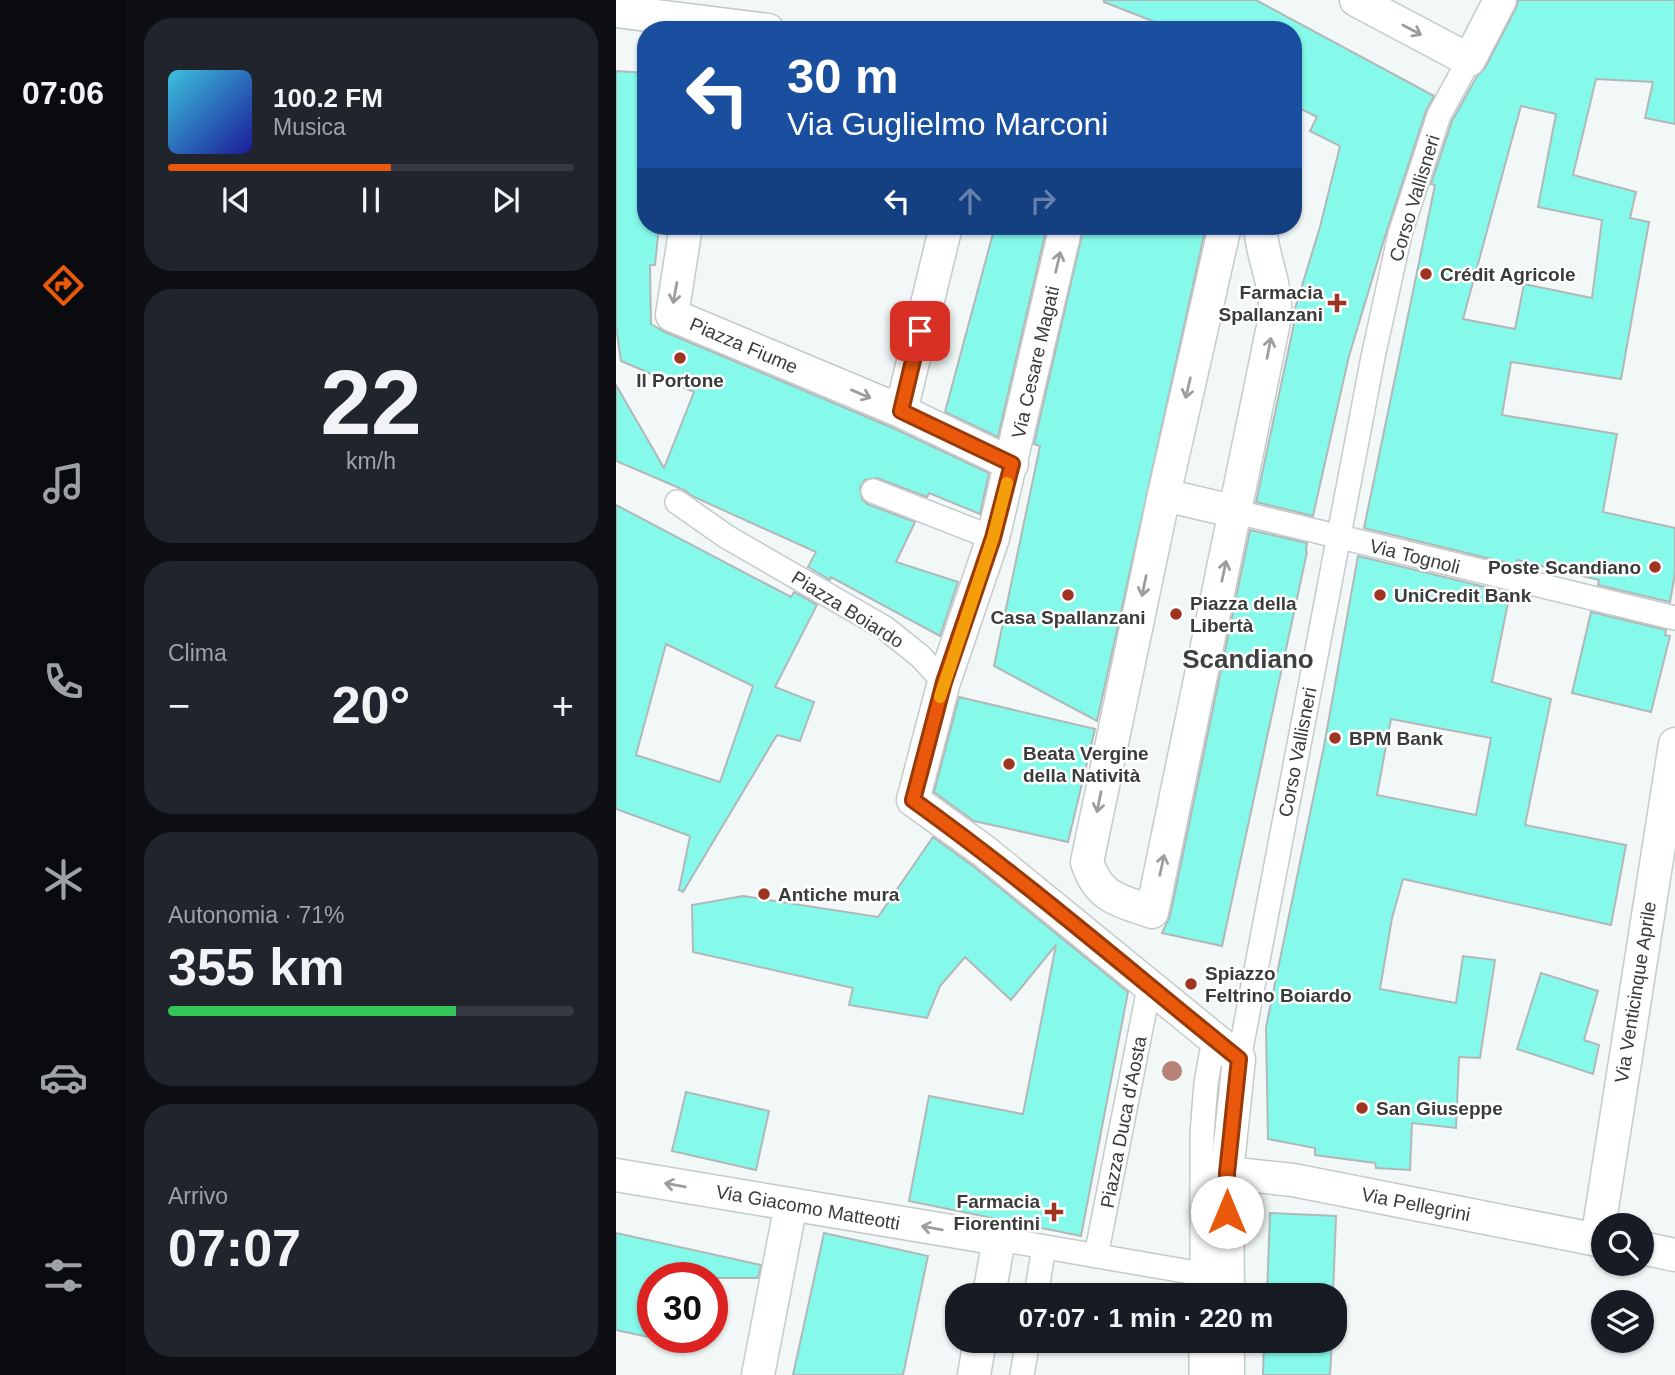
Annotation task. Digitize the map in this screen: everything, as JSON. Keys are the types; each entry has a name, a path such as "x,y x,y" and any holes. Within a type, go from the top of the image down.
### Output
{"street":[{"path":"1356,0 1469,60 1500,0"},
{"path":"616,11 685,21"},
{"name":"Corso Vallisneri","path":"1228,1283 1227,1173 1239,1059 1373,357 1400,234 1439,115 1469,60"},
{"name":"Piazza Fiume","path":"685,235 671,315 901,411 1012,464"},
{"path":"901,411 944,235"},
{"name":"Via Cesare Magati","path":"944,682 993,538 1064,235"},
{"path":"1223,235 1164,495 1087,862 1093,880 1107,895 1152,912 1237,512 1275,317 1273,279 1260,235"},
{"path":"873,491 993,538"},
{"path":"1164,495 1237,512"},
{"name":"Piazza Boiardo","path":"677,502 727,537 886,628 920,656 944,682"},
{"name":"Via Tognoli","path":"1237,512 1675,618"},
{"path":"944,682 913,800 984,851 1239,1059"},
{"name":"Via Venticinque Aprile","path":"1604,1213 1675,744"},
{"name":"Piazza Duca d'Aosta","path":"1097,1256 1149,988"},
{"path":"1202,1283 1203,1114 1214,1039"},
{"name":"Via Pellegrini","path":"1227,1173 1293,1180 1591,1238"},
{"name":"Via Giacomo Matteotti","path":"616,1175 999,1239"},
{"path":"758,1375 791,1204"},
{"path":"991,1283 999,1239 1097,1256 1195,1283"},
{"path":"1038,1283 1044,1247"},
{"path":"1654,1251 1675,1255"},
{"path":"974,1375 978,1353"},
{"path":"1022,1375 1026,1353"},
{"path":"1201,1353 1201,1375"},
{"path":"1228,1353 1228,1375"}],"building":[{"path":"1256,0 1295,21 1152,21 1104,2"},
{"path":"1518,0 1675,0 1675,124 1645,118 1653,82 1596,79 1573,175 1636,192 1630,218 1649,222 1621,379 1511,362 1502,415 1617,434 1603,512 1675,528 1675,573 1670,602 1598,585 1599,580 1517,560 1516,565 1364,528 1435,185 1431,184 1452,121 1477,76 1485,68","holes":["1521,106 1556,114 1538,207 1602,220 1592,298 1524,284 1515,329 1463,319"]},
{"path":"1302,25 1434,96 1426,111 1387,230 1349,356 1313,516 1256,502 1294,324 1293,315 1320,227 1340,146 1310,131 1317,117 1302,110"},
{"path":"616,71 637,72 637,235 658,235 655,265 650,265 651,324 893,428 989,473 980,514 929,493 927,497 877,478 865,480 860,487 862,499 867,504 915,522 896,562 958,582 940,636 808,567 816,552 616,461 616,385 664,468 694,392 621,361 616,327"},
{"path":"993,235 1045,235 998,437 945,412"},
{"path":"1082,235 1204,235 1097,721 994,666 1040,446 1034,444"},
{"path":"616,505 791,597 794,592 817,605 775,687 814,702 800,741 777,735 683,892 679,890 690,836 616,809","holes":["666,644 753,686 720,782 636,755"]},
{"path":"1250,530 1307,543 1307,552 1222,946 1162,933 1170,916"},
{"path":"1358,556 1510,593 1492,682 1551,699 1525,825 1626,845 1611,925 1403,879 1392,918 1380,989 1456,1003 1463,956 1495,960 1480,1058 1459,1057 1456,1128 1412,1123 1410,1170 1376,1168 1375,1163 1315,1155 1315,1148 1268,1139 1266,1027 1324,746","holes":["1391,719 1491,738 1476,815 1377,795"]},
{"path":"1591,612 1666,630 1665,635 1670,636 1651,712 1572,693"},
{"name":"Beata Vergine della Natività","path":"959,697 1095,729 1068,842 974,821 934,792"},
{"path":"933,837 973,866 1128,992 1081,1236 909,1201 929,1096 1023,1114 1056,945 1011,1000 965,957 940,986 927,1018 849,1005 853,988 693,952 692,905 743,896 878,917"},
{"path":"1541,973 1598,991 1584,1040 1599,1045 1593,1074 1517,1049"},
{"path":"686,1092 769,1111 756,1170 672,1151"},
{"path":"1270,1213 1336,1216 1333,1283 1267,1283"},
{"path":"616,1233 761,1265 758,1278 728,1278 728,1262 637,1262 637,1335 616,1330"},
{"path":"824,1233 928,1256 903,1375 793,1375"},
{"path":"1264,1353 1331,1353 1330,1375 1263,1375"}],"slow traffic":[{"path":"940,697 993,538 1007,483"}],"place":[{"name":"Crédit Agricole","path":"1426,274"},
{"name":"Farmacia Spallanzani","path":"1337,303"},
{"name":"Il Portone","path":"680,358"},
{"name":"Poste Scandiano","path":"1655,567"},
{"name":"Casa Spallanzani","path":"1068,595"},
{"name":"UniCredit Bank","path":"1380,595"},
{"name":"Piazza della Libertà","path":"1176,614"},
{"name":"BPM Bank","path":"1335,738"},
{"name":"Beata Vergine della Natività","path":"1009,764"},
{"name":"Antiche mura","path":"764,894"},
{"name":"Spiazzo Feltrino Boiardo","path":"1191,984"},
{"name":"San Giuseppe","path":"1362,1108"},
{"name":"Farmacia Fiorentini","path":"1054,1212"}],"district":[{"name":"Scandiano","path":"1248,659"}],"route":[{"path":"920,331 901,411 1012,464 993,538 944,682 913,800 984,851 1239,1059 1227,1173 1227,1212"}]}
